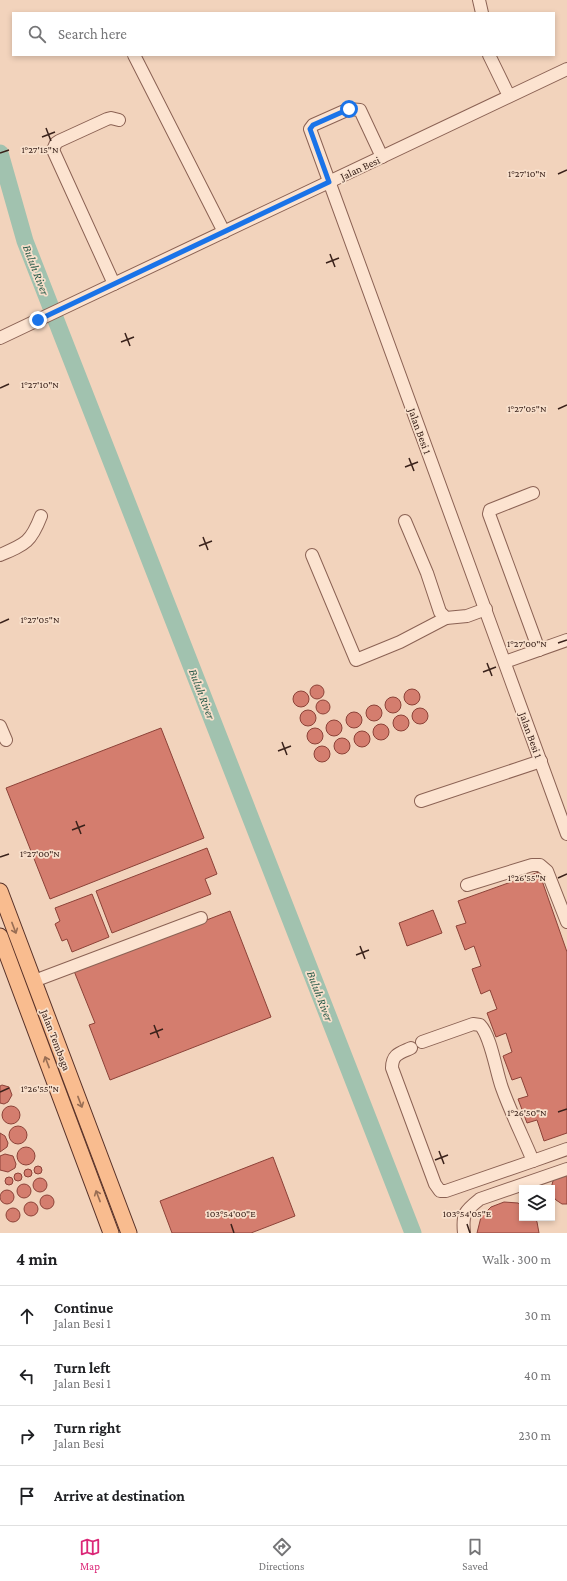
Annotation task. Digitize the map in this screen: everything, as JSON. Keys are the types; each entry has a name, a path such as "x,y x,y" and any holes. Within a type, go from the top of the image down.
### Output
{"main road":[{"name":"Jalan Tembaga","path":"0,892 126,1232"},
{"name":"Jalan Tembaga","path":"0,936 111,1233"}],"street":[{"path":"479,0 482,12"},
{"path":"135,56 224,232"},
{"path":"489,56 509,96"},
{"name":"Jalan Besi","path":"0,338 567,69"},
{"name":"Jalan Besi 1","path":"382,157 360,110 349,109 313,125 310,129 567,834"},
{"path":"114,284 53,150 54,146 59,141 107,119 111,118 118,120"},
{"path":"533,493 490,510 489,514 539,650"},
{"path":"0,555 18,548 30,540 41,516"},
{"path":"405,521 427,573 440,612 446,618"},
{"path":"312,555 356,660 400,642 446,618 467,616 486,609"},
{"path":"505,662 567,640"},
{"path":"0,726 6,740"},
{"path":"421,801 541,761"},
{"path":"468,885 532,865 540,865 547,871 567,922"},
{"path":"34,981 201,918"},
{"path":"533,1161 502,1088 484,1028 480,1025 473,1024 416,1045 398,1054 392,1060 392,1068 435,1184 440,1191 446,1191 533,1161 567,1149"},
{"path":"464,1233 463,1219 469,1208 480,1199 567,1169"}],"building":[{"path":"317,685 322,687 324,692 322,697 317,699 312,697 310,692 312,687"},
{"path":"412,689 418,691 420,697 418,703 412,705 406,703 404,697 406,691"},
{"path":"301,691 307,693 309,699 307,705 301,707 295,705 293,699 295,693"},
{"path":"393,697 399,699 401,705 399,711 393,713 387,711 385,705 387,699"},
{"path":"323,700 328,702 330,707 328,712 323,714 318,712 316,707 318,702"},
{"path":"374,705 380,707 382,713 380,719 374,721 368,719 366,713 368,707"},
{"path":"420,708 426,710 428,716 426,722 420,724 414,722 412,716 414,710"},
{"path":"308,710 314,712 316,718 314,724 308,726 302,724 300,718 302,712"},
{"path":"354,712 360,714 362,720 360,726 354,728 348,726 346,720 348,714"},
{"path":"401,715 407,717 409,723 407,729 401,731 395,729 393,723 395,717"},
{"path":"334,720 340,722 342,728 340,734 334,736 328,734 326,728 328,722"},
{"path":"381,724 387,726 389,732 387,738 381,740 375,738 373,732 375,726"},
{"path":"161,728 204,838 50,899 6,788"},
{"path":"315,728 321,730 323,736 321,742 315,744 309,742 307,736 309,730"},
{"path":"362,731 368,733 370,739 368,745 362,747 356,745 354,739 356,733"},
{"path":"342,738 348,740 350,746 348,752 342,754 336,752 334,746 336,740"},
{"path":"322,746 328,748 330,754 328,760 322,762 316,760 314,754 316,748"},
{"path":"207,848 217,874 205,879 211,894 112,933 96,891"},
{"path":"539,872 567,952 567,1133 544,1141 537,1120 527,1123 518,1099 528,1096 521,1077 512,1080 503,1056 512,1052 506,1033 496,1037 487,1013 497,1009 490,990 481,994 472,969 481,966 474,946 465,950 456,926 466,923 458,901"},
{"path":"92,894 109,937 72,952 67,939 62,941 55,924 60,921 55,908"},
{"path":"433,910 442,933 407,946 399,923"},
{"path":"230,911 271,1017 110,1080 89,1025 95,1023 74,971"},
{"path":"2,1085 9,1087 12,1095 8,1102 4,1104 0,1103 0,1086"},
{"path":"7,1106 15,1106 20,1111 18,1122 15,1124 7,1124 2,1119 2,1111"},
{"path":"14,1126 22,1126 27,1131 25,1142 22,1144 14,1144 9,1139 9,1131"},
{"path":"0,1133 5,1136 8,1143 7,1147 0,1152"},
{"path":"22,1147 30,1147 35,1152 33,1163 30,1165 22,1165 17,1160 17,1152"},
{"path":"5,1154 13,1156 16,1164 15,1168 8,1172 0,1170 0,1156"},
{"path":"273,1157 295,1216 251,1233 172,1233 160,1201"},
{"path":"36,1166 40,1166 42,1170 40,1174 36,1174 34,1172 34,1168"},
{"path":"26,1169 30,1169 32,1173 30,1177 26,1177 24,1175 24,1171"},
{"path":"16,1173 20,1173 22,1177 20,1181 16,1181 14,1179 14,1175"},
{"path":"567,1174 567,1204 562,1204 555,1199 555,1185 552,1185 553,1181 558,1176"},
{"path":"7,1177 11,1177 13,1181 11,1185 7,1185 5,1183 5,1179"},
{"path":"37,1178 43,1178 47,1182 47,1188 43,1192 37,1192 33,1188 33,1182"},
{"path":"21,1184 27,1184 31,1188 31,1194 27,1198 21,1198 17,1194 17,1188"},
{"path":"4,1190 10,1190 14,1194 14,1200 10,1204 4,1204 0,1200 0,1194"},
{"path":"44,1195 50,1195 54,1199 54,1205 50,1209 44,1209 40,1205 40,1199"},
{"path":"28,1202 34,1202 38,1206 38,1212 34,1216 28,1216 24,1212 24,1206"},
{"path":"504,1202 518,1203 519,1221 536,1221 539,1233 477,1233 481,1217 491,1207"},
{"path":"10,1208 16,1208 20,1212 20,1218 16,1222 10,1222 6,1218 6,1212"}],"waterway":[{"name":"Buluh River","path":"0,153 25,241 413,1233"}],"route":[{"path":"38,320 329,182 310,129 313,125 349,109"}]}
